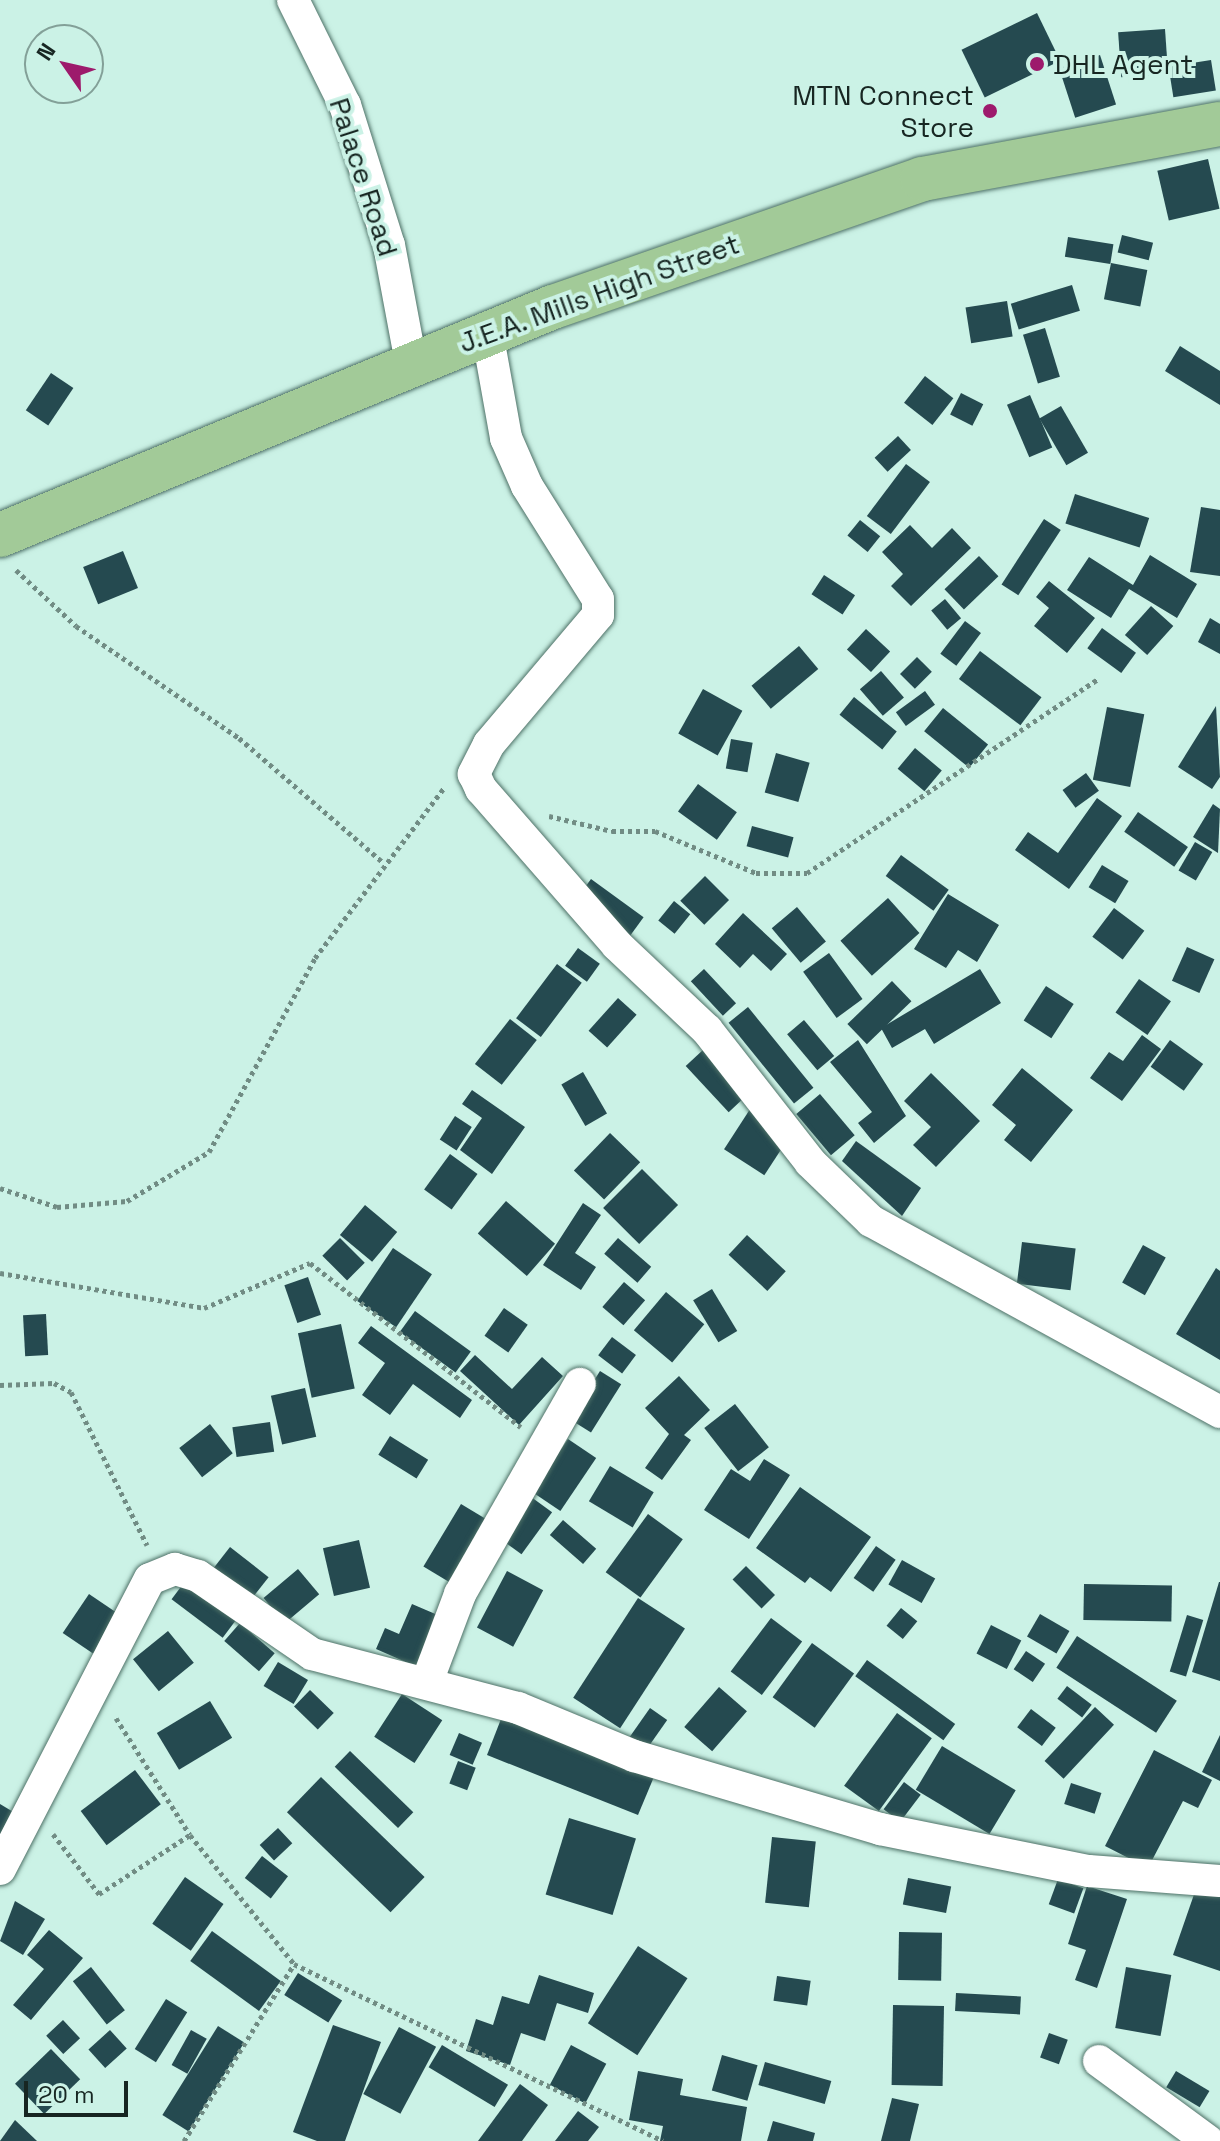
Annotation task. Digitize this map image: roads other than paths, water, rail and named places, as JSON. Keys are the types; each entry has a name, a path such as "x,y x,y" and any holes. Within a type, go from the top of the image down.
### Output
{"highway":[{"name":"J.E.A. Mills High Street","path":"6,550 411,362 487,332 922,179 1220,124"}],"street":[{"name":"Palace Road","path":"293,0 345,105 389,245 411,362"},
{"path":"487,332 506,438 527,486 598,599 598,615 489,744 474,774 494,803 617,945 707,1030 810,1162 871,1221 1220,1412"},
{"path":"427,1682 460,1594 580,1384"},
{"path":"0,1869 160,1571 198,1576 312,1654 518,1708 634,1756 880,1829 1089,1871 1220,1881"},
{"path":"1099,2061 1208,2141"}],"place":[{"name":"DHL Agent","path":"1037,64"},
{"name":"MTN Connect Store","path":"990,111"}]}
